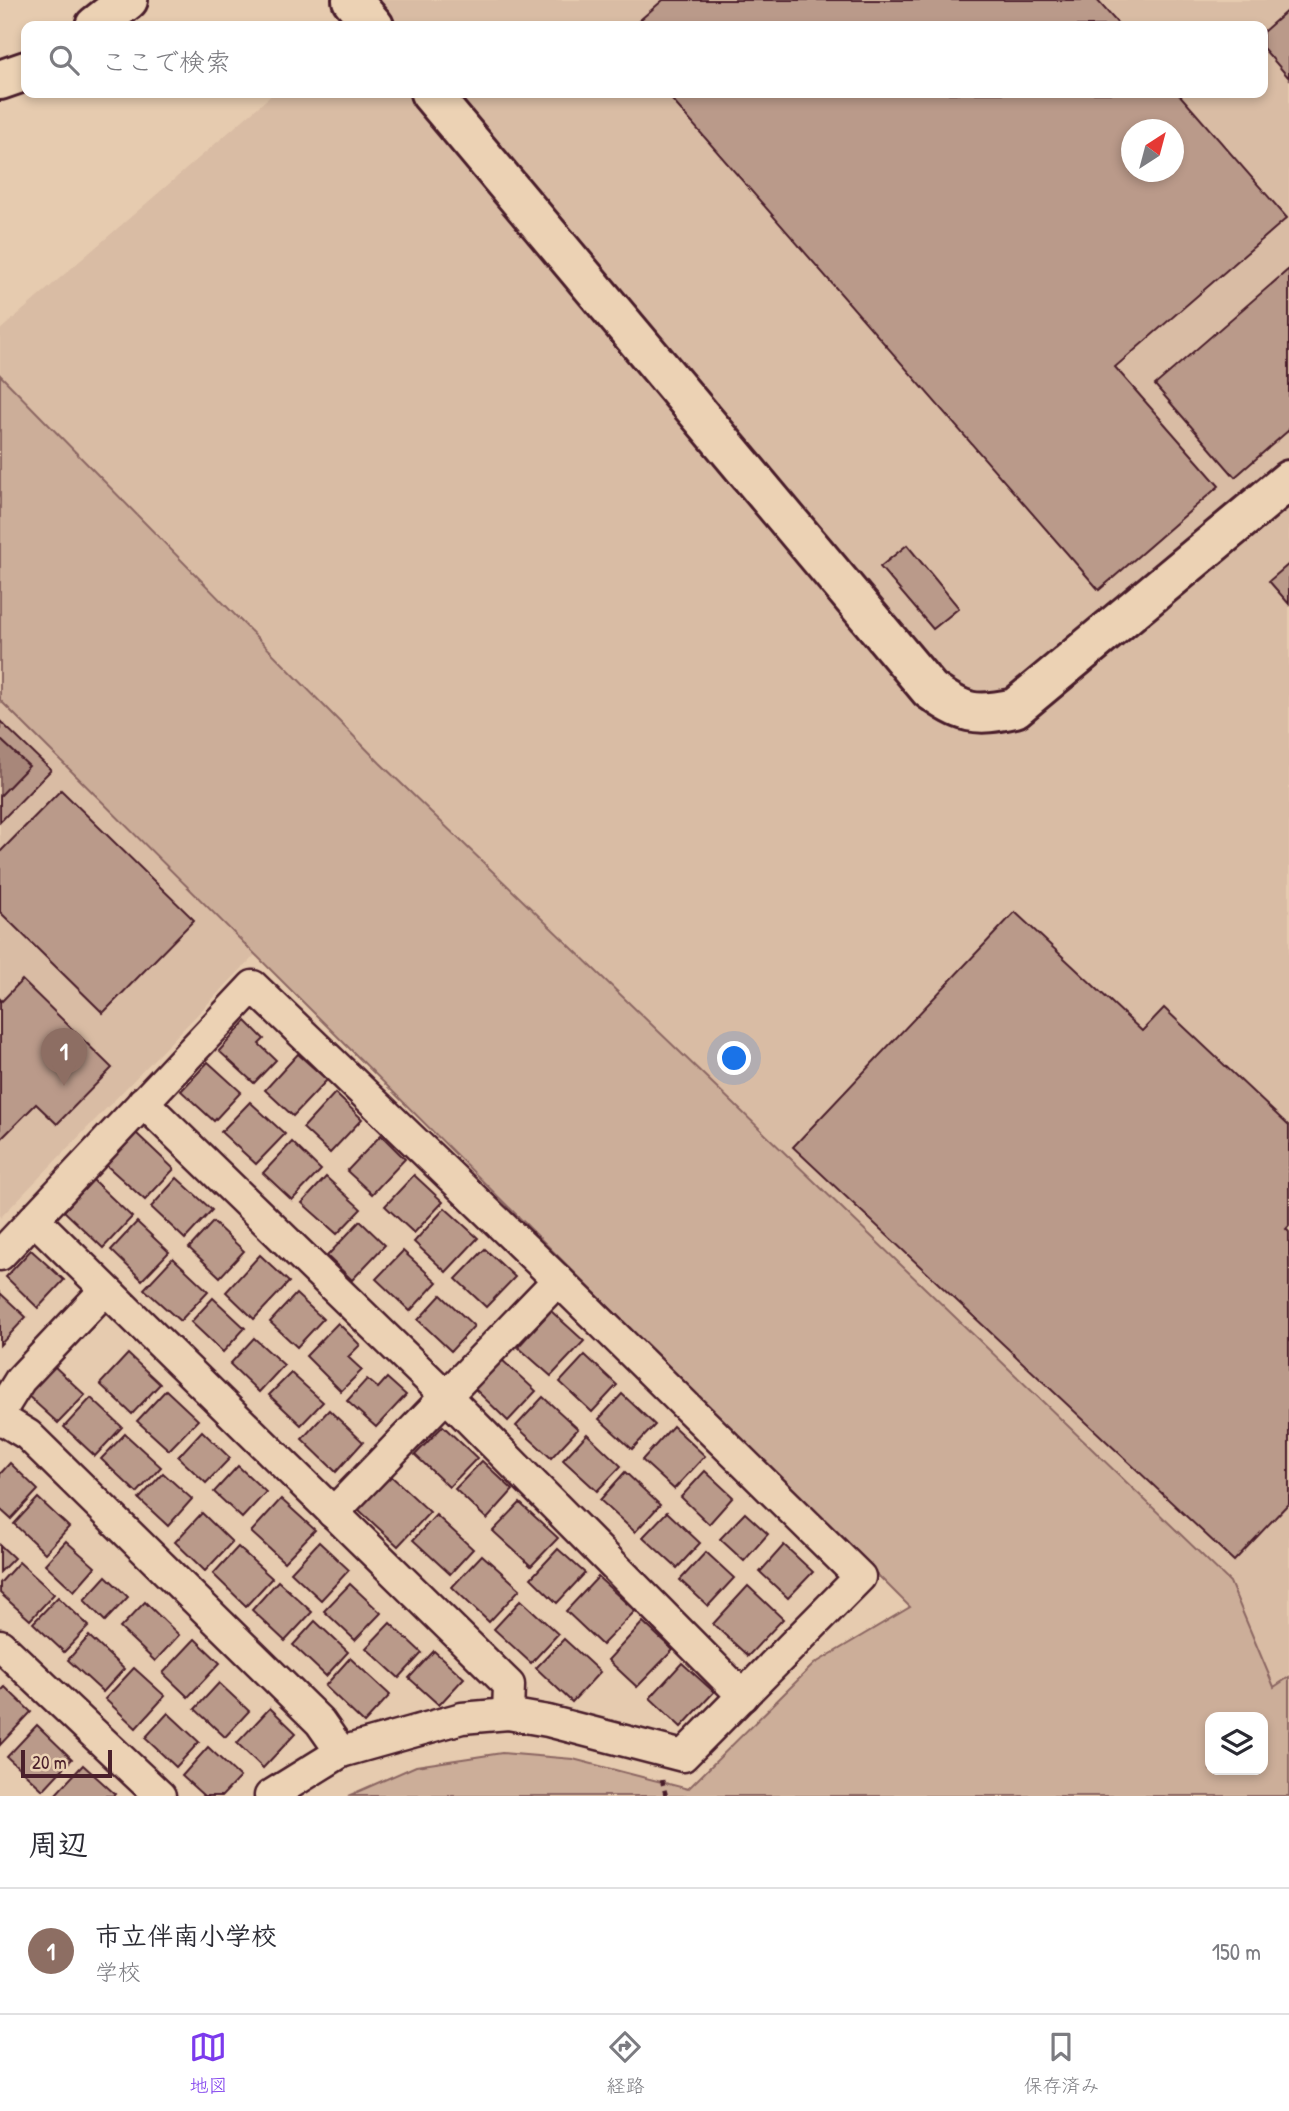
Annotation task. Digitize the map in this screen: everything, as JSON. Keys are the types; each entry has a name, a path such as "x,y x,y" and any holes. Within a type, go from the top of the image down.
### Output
{"street":[{"path":"101,21 128,0"},
{"path":"352,0 370,21"},
{"path":"0,80 21,73"},
{"path":"434,98 930,690 953,706 984,715 1015,708 1289,480"},
{"path":"0,1255 253,986 558,1280 860,1577 683,1756 548,1721 508,1714 462,1718 341,1752 270,1796"},
{"path":"143,1101 446,1397 743,1696"},
{"path":"34,1219 509,1685 508,1714"},
{"path":"333,1513 558,1280"},
{"path":"0,1412 20,1380 105,1290"},
{"path":"0,1418 28,1435 320,1722 341,1752"},
{"path":"0,1645 160,1796"}],"path":[{"path":"661,1776 666,1796"}],"shaded area":[{"path":"381,0 1289,0 1289,1677 1274,1687 1230,1582 380,763 0,375 0,330 268,98 1268,98 1268,21 357,21"},
{"path":"0,375 380,763 1230,1582 1274,1687 1289,1677 1289,1796 348,1796 416,1766 502,1753 573,1759 688,1789 814,1664 910,1607 0,700"},
{"path":"0,700 256,954 0,1218"},
{"path":"0,739 29,766 0,796"}],"building":[{"path":"663,0 1097,0 1116,21 639,21"},
{"path":"1289,9 1289,78 1268,54 1268,28"},
{"path":"670,98 1182,98 1287,218 1115,367 1219,486 1099,590"},
{"path":"1289,269 1289,430 1235,477 1155,385"},
{"path":"907,545 959,608 933,629 880,567"},
{"path":"1289,564 1289,604 1269,581"},
{"path":"0,721 51,770 0,822 0,796 29,766 0,739"},
{"path":"61,790 194,920 103,1013 0,912 0,852"},
{"path":"1015,912 1142,1031 1164,1008 1289,1126 1289,1226 1286,1229 1289,1232 1289,1503 1234,1561 793,1147"},
{"path":"22,980 112,1068 57,1124 36,1104 0,1140 0,999 2,1001"},
{"path":"246,1021 264,1039 259,1044 276,1060 254,1083 219,1051"},
{"path":"298,1054 327,1080 293,1116 265,1090"},
{"path":"208,1062 241,1092 214,1121 181,1091"},
{"path":"335,1093 362,1119 330,1153 303,1128"},
{"path":"250,1102 285,1134 256,1164 221,1132"},
{"path":"136,1133 174,1169 145,1200 106,1165"},
{"path":"381,1135 405,1159 372,1194 347,1171"},
{"path":"292,1142 321,1170 292,1200 263,1173"},
{"path":"414,1175 443,1202 414,1233 385,1206"},
{"path":"326,1177 361,1209 337,1234 302,1203"},
{"path":"177,1178 212,1210 185,1239 151,1207"},
{"path":"93,1180 132,1217 103,1248 64,1211"},
{"path":"445,1208 478,1238 446,1272 414,1242"},
{"path":"360,1221 385,1245 352,1280 327,1256"},
{"path":"137,1222 169,1252 142,1280 111,1250"},
{"path":"213,1222 244,1251 220,1277 189,1248"},
{"path":"485,1249 515,1277 486,1307 456,1279"},
{"path":"31,1250 64,1280 38,1308 6,1277"},
{"path":"403,1251 437,1282 410,1311 376,1279"},
{"path":"260,1255 289,1282 254,1319 226,1292"},
{"path":"173,1258 208,1291 180,1321 144,1289"},
{"path":"0,1293 26,1317 0,1345"},
{"path":"296,1294 323,1319 297,1347 270,1322"},
{"path":"441,1295 474,1326 451,1351 418,1320"},
{"path":"213,1298 245,1328 223,1352 191,1322"},
{"path":"551,1311 584,1341 551,1376 518,1347"},
{"path":"338,1323 360,1345 348,1357 362,1370 341,1391 306,1356"},
{"path":"254,1338 284,1365 259,1392 230,1364"},
{"path":"128,1354 160,1384 132,1414 100,1384"},
{"path":"585,1355 617,1385 592,1412 560,1382"},
{"path":"501,1359 536,1391 508,1421 474,1388"},
{"path":"53,1365 85,1395 58,1423 26,1394"},
{"path":"291,1373 323,1402 301,1425 269,1395"},
{"path":"387,1378 406,1395 376,1427 347,1401 367,1379 378,1388"},
{"path":"166,1390 198,1420 169,1450 137,1421"},
{"path":"622,1394 655,1425 632,1449 599,1419"},
{"path":"543,1397 578,1429 551,1458 516,1426"},
{"path":"91,1398 122,1427 95,1456 64,1427"},
{"path":"329,1410 363,1442 336,1472 302,1439"},
{"path":"443,1426 477,1458 449,1487 415,1455"},
{"path":"673,1426 705,1456 674,1489 642,1460"},
{"path":"202,1431 230,1458 206,1483 178,1457"},
{"path":"125,1434 161,1467 137,1493 101,1459"},
{"path":"587,1434 621,1466 597,1491 563,1460"},
{"path":"482,1461 513,1490 487,1519 455,1489"},
{"path":"10,1463 38,1490 11,1519 0,1509 0,1474"},
{"path":"238,1466 266,1492 242,1518 214,1492"},
{"path":"705,1471 733,1497 709,1524 681,1497"},
{"path":"625,1472 660,1505 635,1532 600,1500"},
{"path":"163,1473 192,1499 168,1526 139,1499"},
{"path":"390,1475 430,1512 398,1546 358,1509"},
{"path":"38,1498 69,1527 45,1553 14,1524"},
{"path":"281,1499 315,1530 284,1562 251,1532"},
{"path":"520,1503 558,1538 531,1566 493,1531"},
{"path":"667,1512 700,1543 677,1568 643,1537"},
{"path":"202,1513 232,1542 205,1571 175,1542"},
{"path":"745,1513 768,1534 744,1561 720,1539"},
{"path":"436,1515 473,1549 450,1574 413,1540"},
{"path":"66,1541 95,1567 74,1591 45,1564"},
{"path":"319,1542 349,1570 321,1600 291,1572"},
{"path":"0,1545 14,1558 0,1572"},
{"path":"784,1545 813,1572 788,1598 760,1572"},
{"path":"238,1547 272,1578 246,1606 213,1574"},
{"path":"558,1549 585,1573 557,1603 531,1578"},
{"path":"706,1552 734,1578 708,1606 680,1580"},
{"path":"482,1555 520,1589 489,1622 452,1587"},
{"path":"19,1562 54,1594 30,1620 0,1593 0,1583"},
{"path":"106,1576 128,1597 105,1621 84,1600"},
{"path":"598,1577 635,1611 602,1645 566,1611"},
{"path":"278,1581 312,1612 285,1641 252,1610"},
{"path":"350,1584 381,1613 355,1640 324,1611"},
{"path":"748,1586 783,1619 748,1656 713,1624"},
{"path":"58,1597 89,1626 64,1652 33,1623"},
{"path":"521,1600 558,1634 531,1663 494,1629"},
{"path":"145,1602 179,1635 155,1661 120,1628"},
{"path":"315,1621 348,1652 326,1676 293,1645"},
{"path":"643,1622 673,1650 637,1687 608,1660"},
{"path":"390,1623 422,1653 399,1678 366,1648"},
{"path":"89,1636 124,1669 103,1692 68,1660"},
{"path":"195,1639 220,1663 188,1697 163,1673"},
{"path":"564,1639 600,1672 572,1702 536,1668"},
{"path":"434,1651 464,1678 439,1705 409,1678"},
{"path":"350,1658 390,1695 364,1723 325,1686"},
{"path":"682,1663 714,1692 681,1727 650,1698"},
{"path":"134,1668 165,1696 136,1728 105,1699"},
{"path":"219,1683 249,1711 225,1737 195,1709"},
{"path":"5,1687 31,1712 0,1745 0,1692"},
{"path":"270,1708 296,1733 263,1768 237,1743"},
{"path":"168,1713 199,1742 176,1767 145,1738"},
{"path":"37,1725 72,1759 43,1790 7,1757"},
{"path":"208,1747 240,1777 222,1796 204,1796 182,1776"},
{"path":"83,1765 115,1794 54,1796"}],"place":[{"name":"市立伴南小学校","path":"64,1086"}]}
